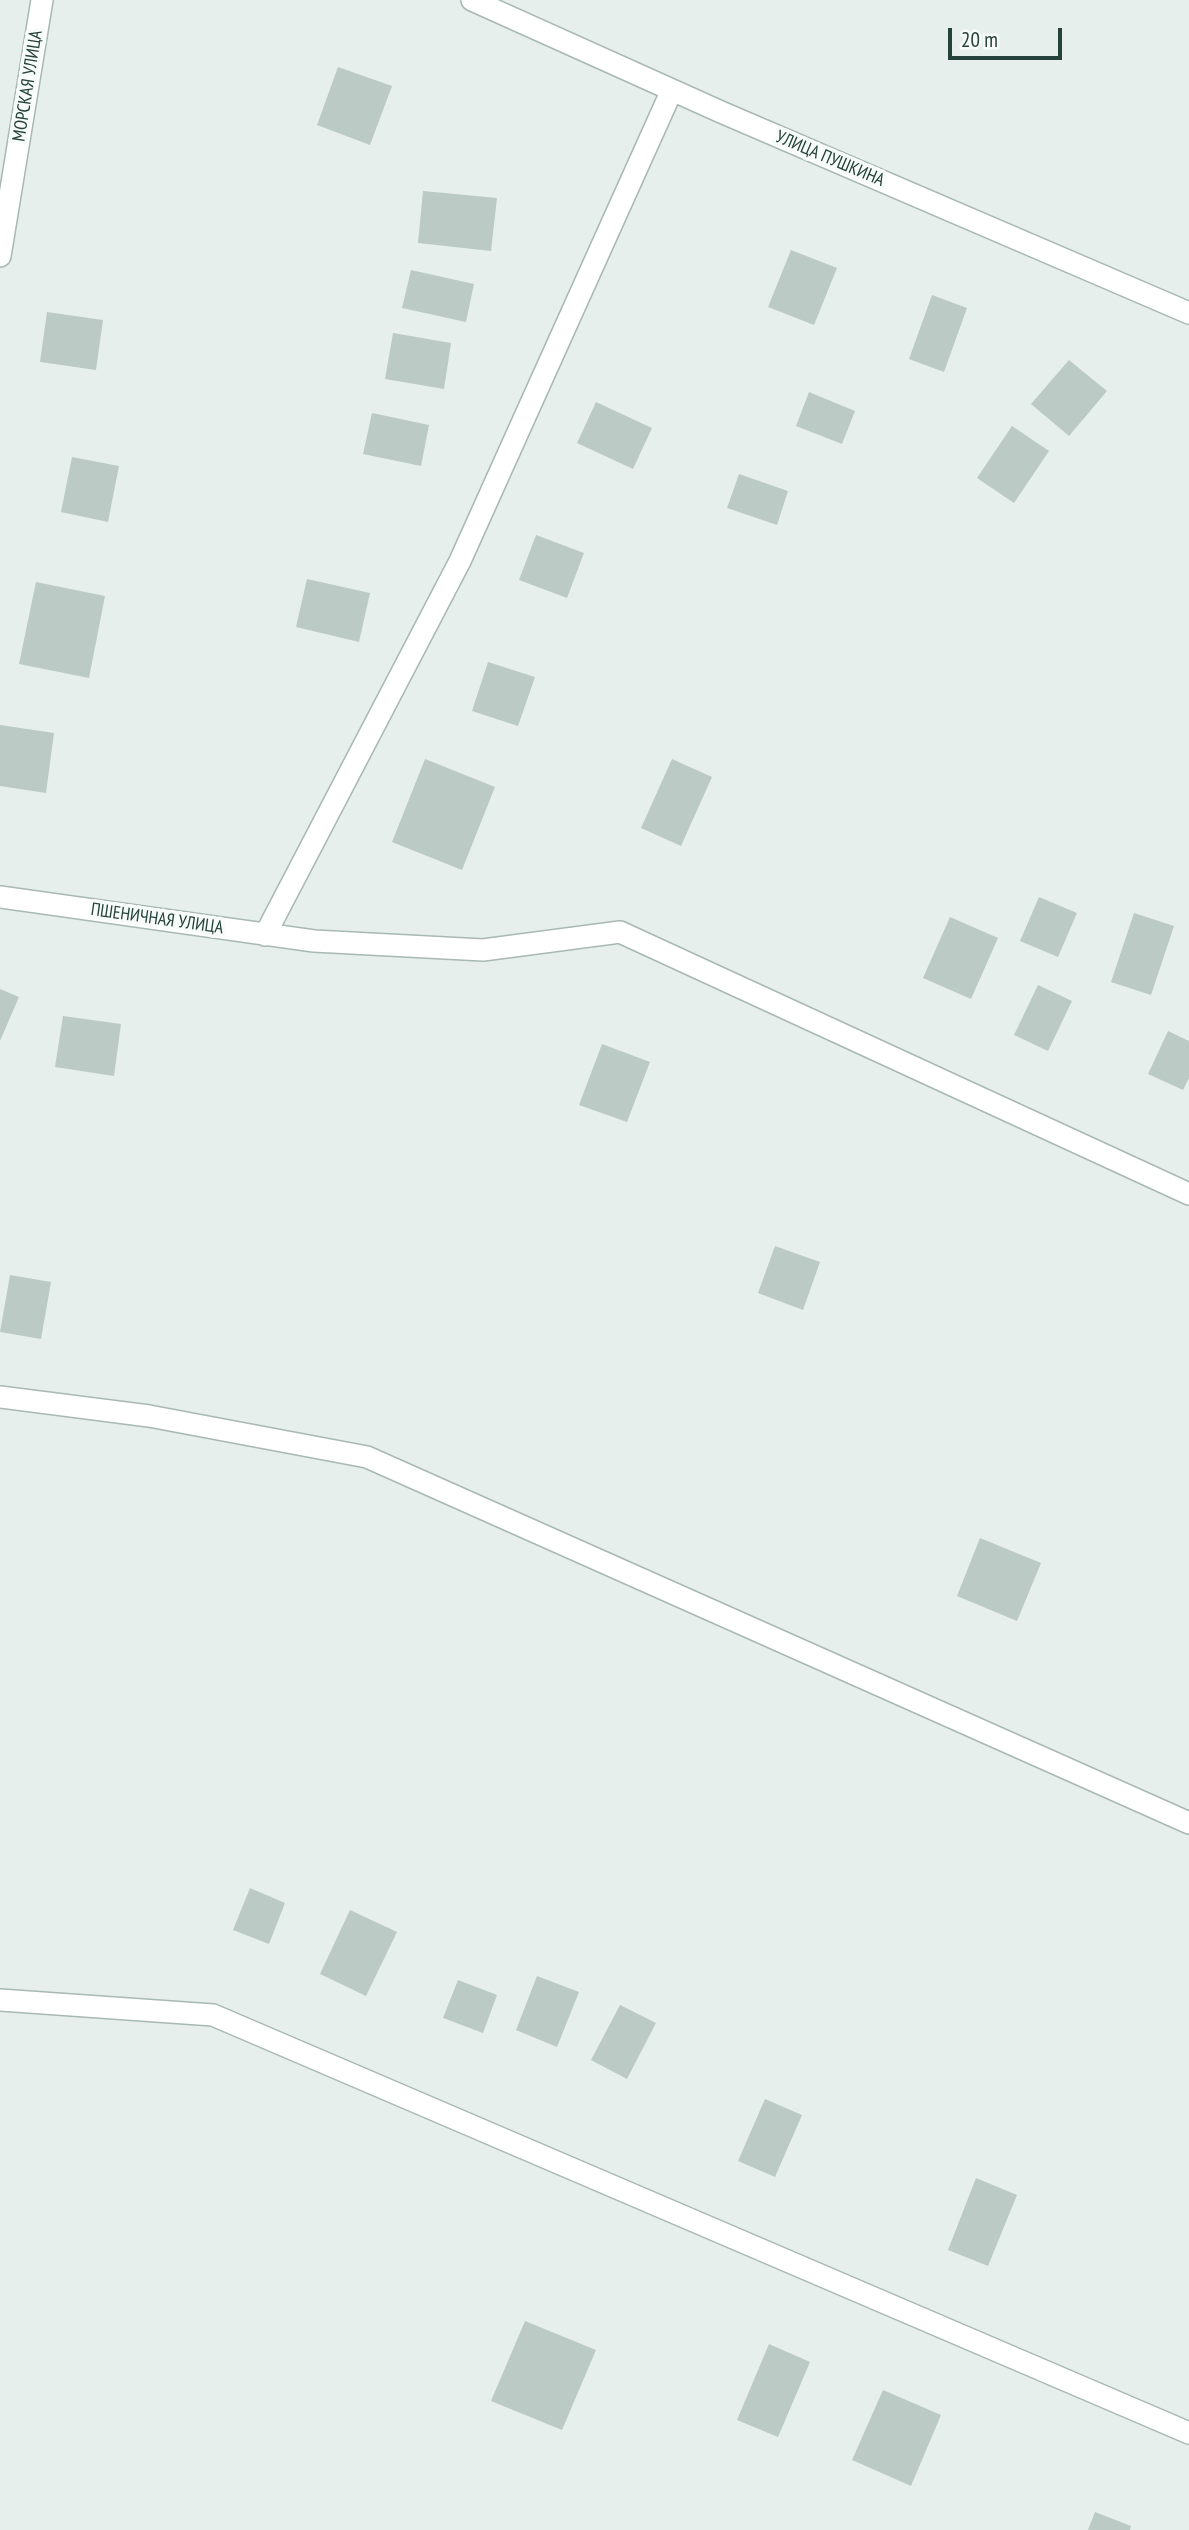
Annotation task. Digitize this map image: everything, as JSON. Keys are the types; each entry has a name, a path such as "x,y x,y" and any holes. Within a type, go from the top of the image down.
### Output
{"street":[{"name":"МОРСКАЯ УЛИЦА","path":"0,256 42,0"},
{"name":"УЛИЦА ПУШКИНА","path":"472,0 672,90 1189,313"},
{"path":"265,934 460,561 672,90"},
{"name":"ПШЕНИЧНАЯ УЛИЦА","path":"0,897 314,941 483,950 620,932 1189,1194"},
{"path":"0,1397 149,1416 367,1457 1189,1823"},
{"path":"0,2000 213,2015 1189,2433"}],"building":[{"path":"338,67 392,86 370,145 317,125"},
{"path":"423,191 497,198 491,251 418,243"},
{"path":"791,250 837,268 814,325 768,307"},
{"path":"411,270 474,284 466,322 402,308"},
{"path":"932,295 967,308 944,372 909,359"},
{"path":"47,312 103,320 96,370 40,362"},
{"path":"393,333 451,343 444,389 385,379"},
{"path":"1069,360 1107,391 1069,436 1031,404"},
{"path":"809,392 855,411 842,444 796,426"},
{"path":"596,402 652,428 633,469 577,443"},
{"path":"372,413 429,425 421,466 363,454"},
{"path":"1012,426 1049,451 1014,503 977,478"},
{"path":"72,457 119,466 108,522 61,512"},
{"path":"739,474 788,491 777,525 727,508"},
{"path":"536,535 584,553 567,598 519,580"},
{"path":"307,579 370,593 359,642 296,627"},
{"path":"36,582 105,596 89,678 19,664"},
{"path":"488,662 535,677 518,726 472,711"},
{"path":"0,725 54,733 46,793 0,786"},
{"path":"425,759 495,787 462,870 392,842"},
{"path":"672,759 712,777 681,846 641,828"},
{"path":"1039,897 1077,913 1058,957 1020,941"},
{"path":"1134,913 1174,926 1151,995 1111,982"},
{"path":"950,917 998,938 971,999 923,978"},
{"path":"1038,985 1072,1001 1048,1051 1014,1035"},
{"path":"0,989 19,997 0,1041"},
{"path":"63,1016 121,1024 114,1076 55,1067"},
{"path":"1168,1031 1189,1041 1189,1078 1183,1090 1148,1074"},
{"path":"602,1044 650,1062 627,1122 579,1105"},
{"path":"775,1246 820,1262 803,1310 758,1293"},
{"path":"10,1275 51,1282 41,1339 0,1332"},
{"path":"980,1538 1041,1563 1017,1621 957,1596"},
{"path":"250,1888 285,1903 269,1944 233,1930"},
{"path":"350,1910 397,1932 366,1996 320,1974"},
{"path":"537,1976 579,1992 557,2047 516,2030"},
{"path":"458,1980 497,1995 483,2033 443,2018"},
{"path":"620,2005 656,2023 627,2079 591,2060"},
{"path":"765,2099 802,2115 775,2177 738,2161"},
{"path":"976,2178 1017,2195 988,2266 948,2250"},
{"path":"525,2321 596,2350 562,2430 491,2401"},
{"path":"769,2344 810,2362 778,2437 737,2420"},
{"path":"883,2390 941,2415 911,2486 852,2460"},
{"path":"1095,2512 1131,2526 1130,2530 1088,2530"}]}
